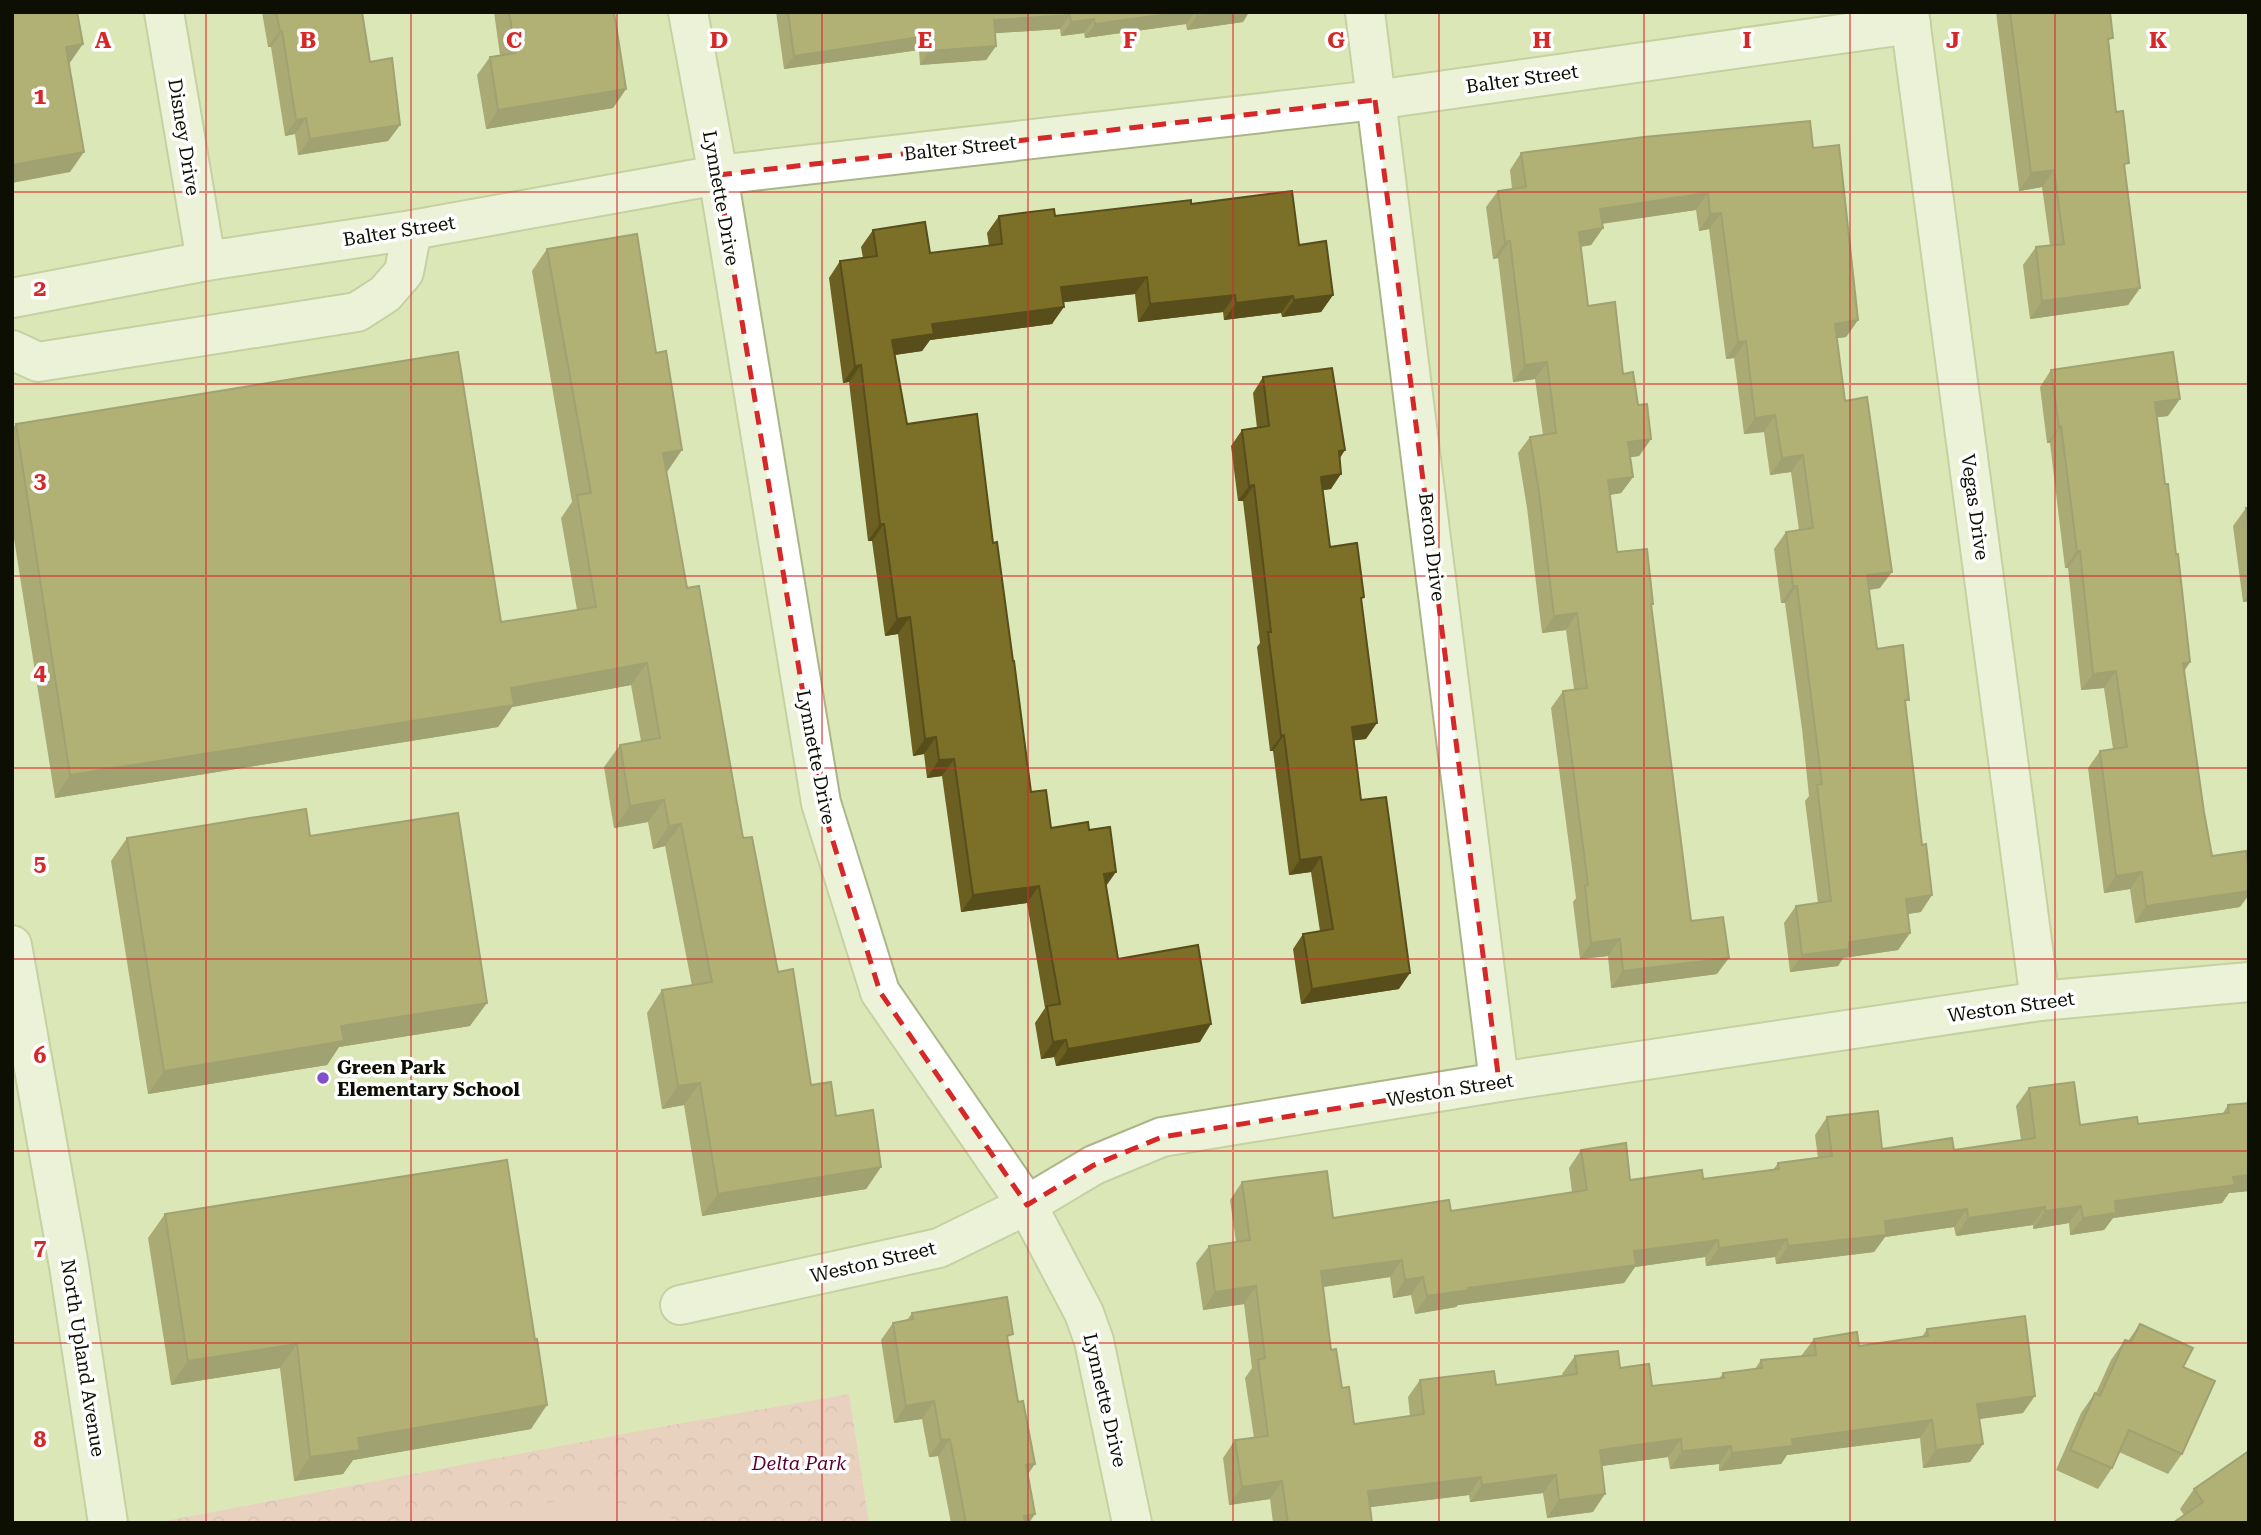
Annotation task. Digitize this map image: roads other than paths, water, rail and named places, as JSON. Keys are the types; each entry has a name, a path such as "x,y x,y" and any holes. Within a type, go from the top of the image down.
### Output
{"street":[{"name":"Disney Drive","path":"163,12 206,261"},
{"name":"Lynnette Drive","path":"688,12 718,175 821,803 880,992 1027,1205 1084,1313 1094,1341 1132,1523"},
{"name":"Beron Drive","path":"1365,12 1499,1082"},
{"name":"Balter Street","path":"12,298 206,261 412,230 718,175 1375,100 1910,18"},
{"name":"Vegas Drive","path":"1910,18 2040,1001"},
{"path":"12,350 38,362 357,312 385,294 404,272 412,230"},
{"name":"North Upland Avenue","path":"12,945 69,1266 108,1523"},
{"name":"Weston Street","path":"680,1305 939,1248 1027,1205 1094,1165 1162,1137 1499,1082 2040,1001 2249,982"}],"place":[{"name":"Green Park Elementary School","path":"323,1078"}],"park label":[{"name":"Delta Park","path":"799,1463"}]}
